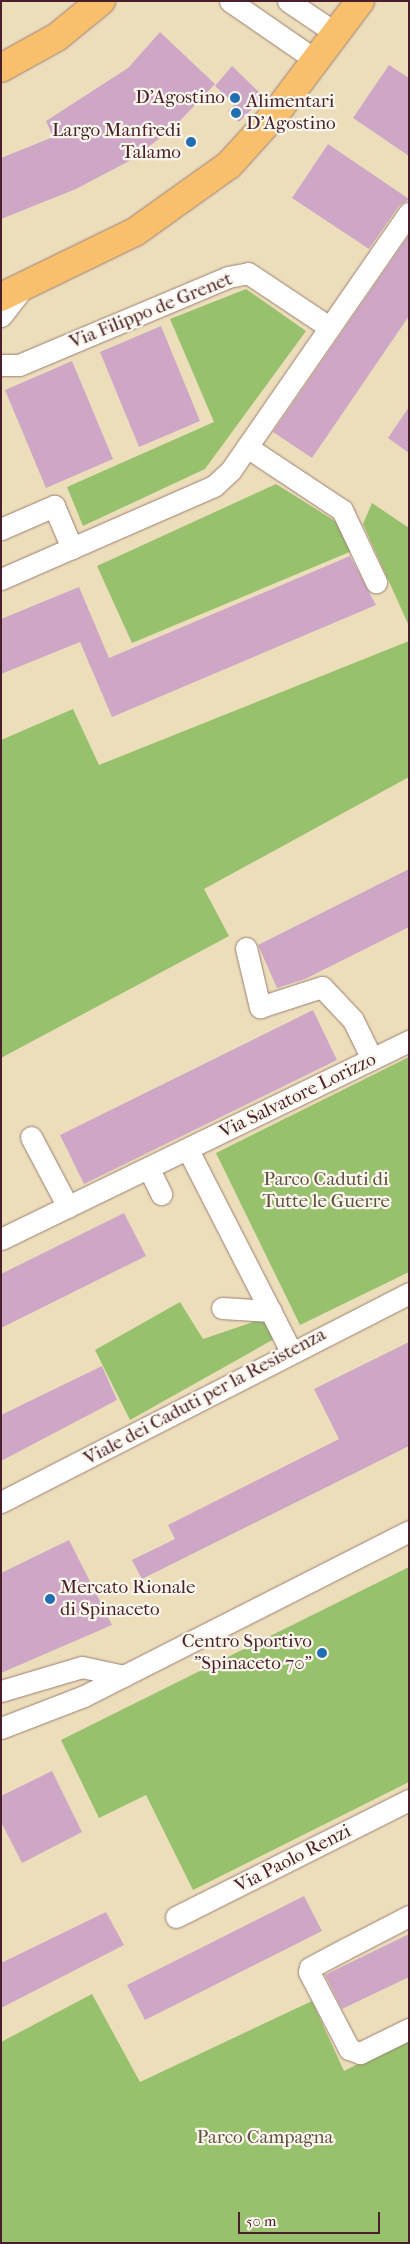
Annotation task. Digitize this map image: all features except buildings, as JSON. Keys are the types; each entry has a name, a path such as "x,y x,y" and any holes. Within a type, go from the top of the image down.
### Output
{"main road":[{"path":"1,68 50,42 101,1"},
{"path":"13,292 135,232 183,201 229,165 317,61 360,1"}],"street":[{"path":"230,1 317,61"},
{"path":"288,1 336,34"},
{"path":"1,579 214,486 231,470 409,213"},
{"name":"Via Filippo de Grenet","path":"1,348 10,365 228,277 248,273 329,327"},
{"path":"1,316 13,292"},
{"path":"247,446 342,510 376,582"},
{"path":"1,529 54,506 72,548"},
{"path":"246,948 260,1007 322,986 353,1020 372,1059"},
{"name":"Via Salvatore Lorizzo","path":"1,1239 149,1169 409,1041"},
{"path":"31,1137 68,1207"},
{"path":"188,1150 291,1351"},
{"path":"149,1169 161,1194"},
{"name":"Viale dei Caduti per la Resistenza","path":"1,1502 291,1351 409,1293"},
{"path":"222,1308 271,1311"},
{"path":"1,1728 66,1704 409,1532"},
{"path":"1,1691 82,1667 124,1676"},
{"name":"Via Paolo Renzi","path":"176,1917 409,1800"},
{"path":"409,1916 310,1968 309,1972 349,2049 360,2053 409,2029"}],"green space":[{"path":"246,289 306,331 205,469 83,526 67,487 214,422 170,319"},
{"path":"276,484 335,521 352,551 132,643 97,566"},
{"path":"372,503 409,528 409,626 363,524"},
{"path":"409,641 409,777 204,889 229,936 1,1058 1,740 73,709 99,765"},
{"name":"Parco Caduti di Tutte le Guerre","path":"409,1057 409,1272 300,1325 216,1153"},
{"path":"180,1302 203,1339 265,1318 274,1339 130,1420 95,1350"},
{"name":"Centro Sportivo \"Spinaceto 70\"","path":"409,1567 409,1782 193,1890 146,1795 99,1818 61,1740"},
{"name":"Parco Campagna","path":"92,1994 140,2082 312,2001 344,2071 409,2038 409,2243 1,2243 1,2042"}],"place":[{"name":"D'Agostino","path":"235,98"},
{"name":"Alimentari D'Agostino","path":"236,113"},
{"name":"Largo Manfredi Talamo","path":"191,142"},
{"name":"Mercato Rionale di Spinaceto","path":"50,1599"},
{"name":"Centro Sportivo \"Spinaceto 70\"","path":"322,1653"}]}
